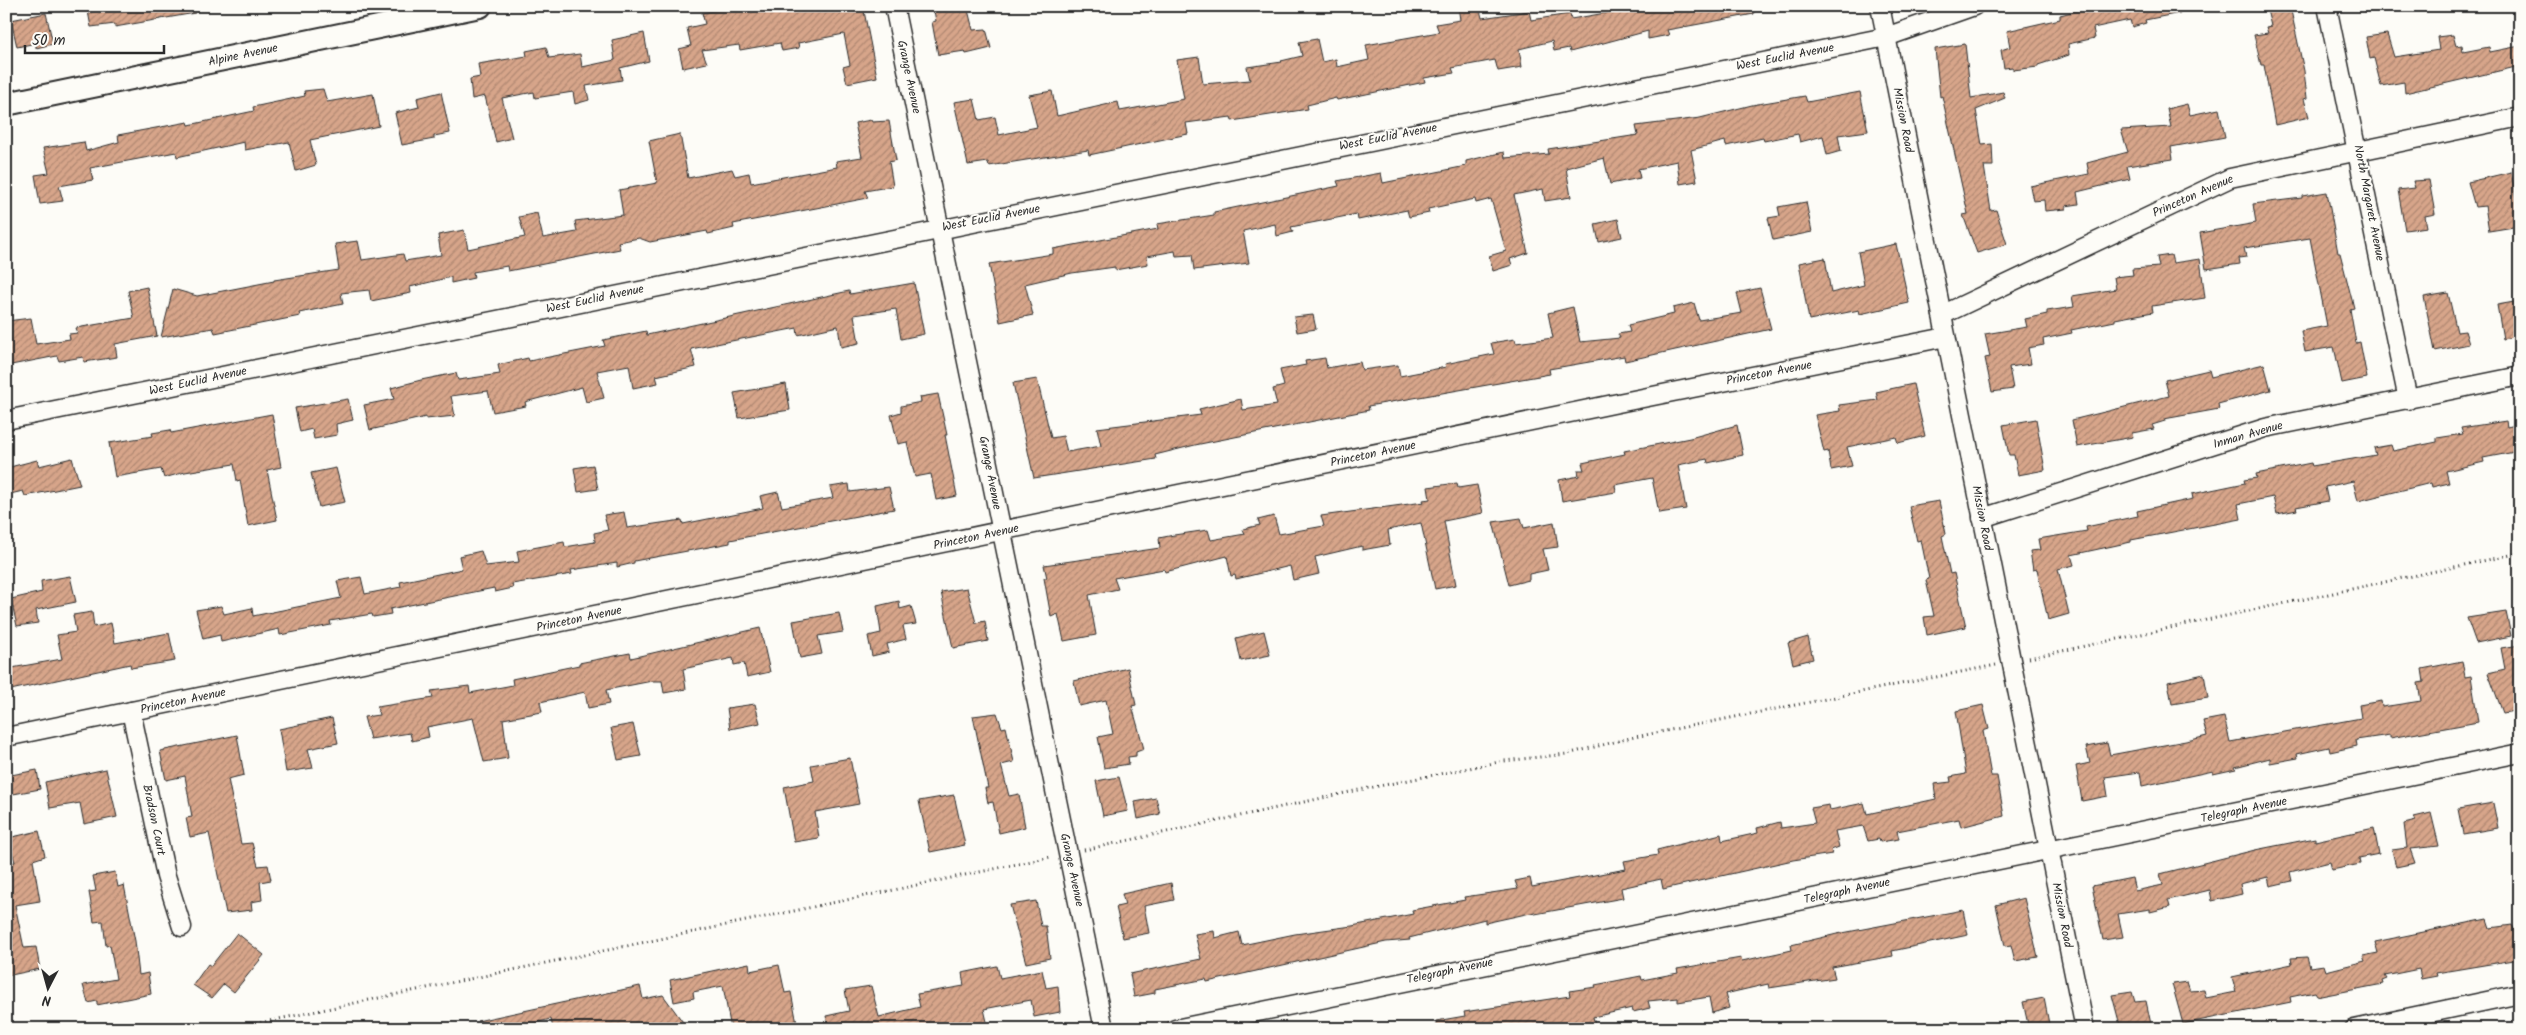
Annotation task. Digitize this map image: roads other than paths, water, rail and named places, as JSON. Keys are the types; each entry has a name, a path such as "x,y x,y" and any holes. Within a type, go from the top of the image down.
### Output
{"street":[{"name":"Alpine Avenue","path":"6,104 480,6"},
{"name":"Grange Avenue","path":"894,6 1104,1029"},
{"name":"Mission Road","path":"1880,6 2085,1029"},
{"name":"West Euclid Avenue","path":"6,420 1886,36 1974,6"},
{"name":"North Margaret Avenue","path":"2328,6 2408,400"},
{"name":"Princeton Avenue","path":"1942,315 2230,178 2520,117"},
{"name":"Princeton Avenue","path":"6,737 1618,403 1946,337"},
{"name":"Inman Avenue","path":"1982,518 2265,428 2520,376"},
{"name":"Bradson Court","path":"131,711 166,876 182,927"},
{"name":"Telegraph Avenue","path":"1175,1029 2520,753"},
{"path":"2354,1029 2520,994"}]}
